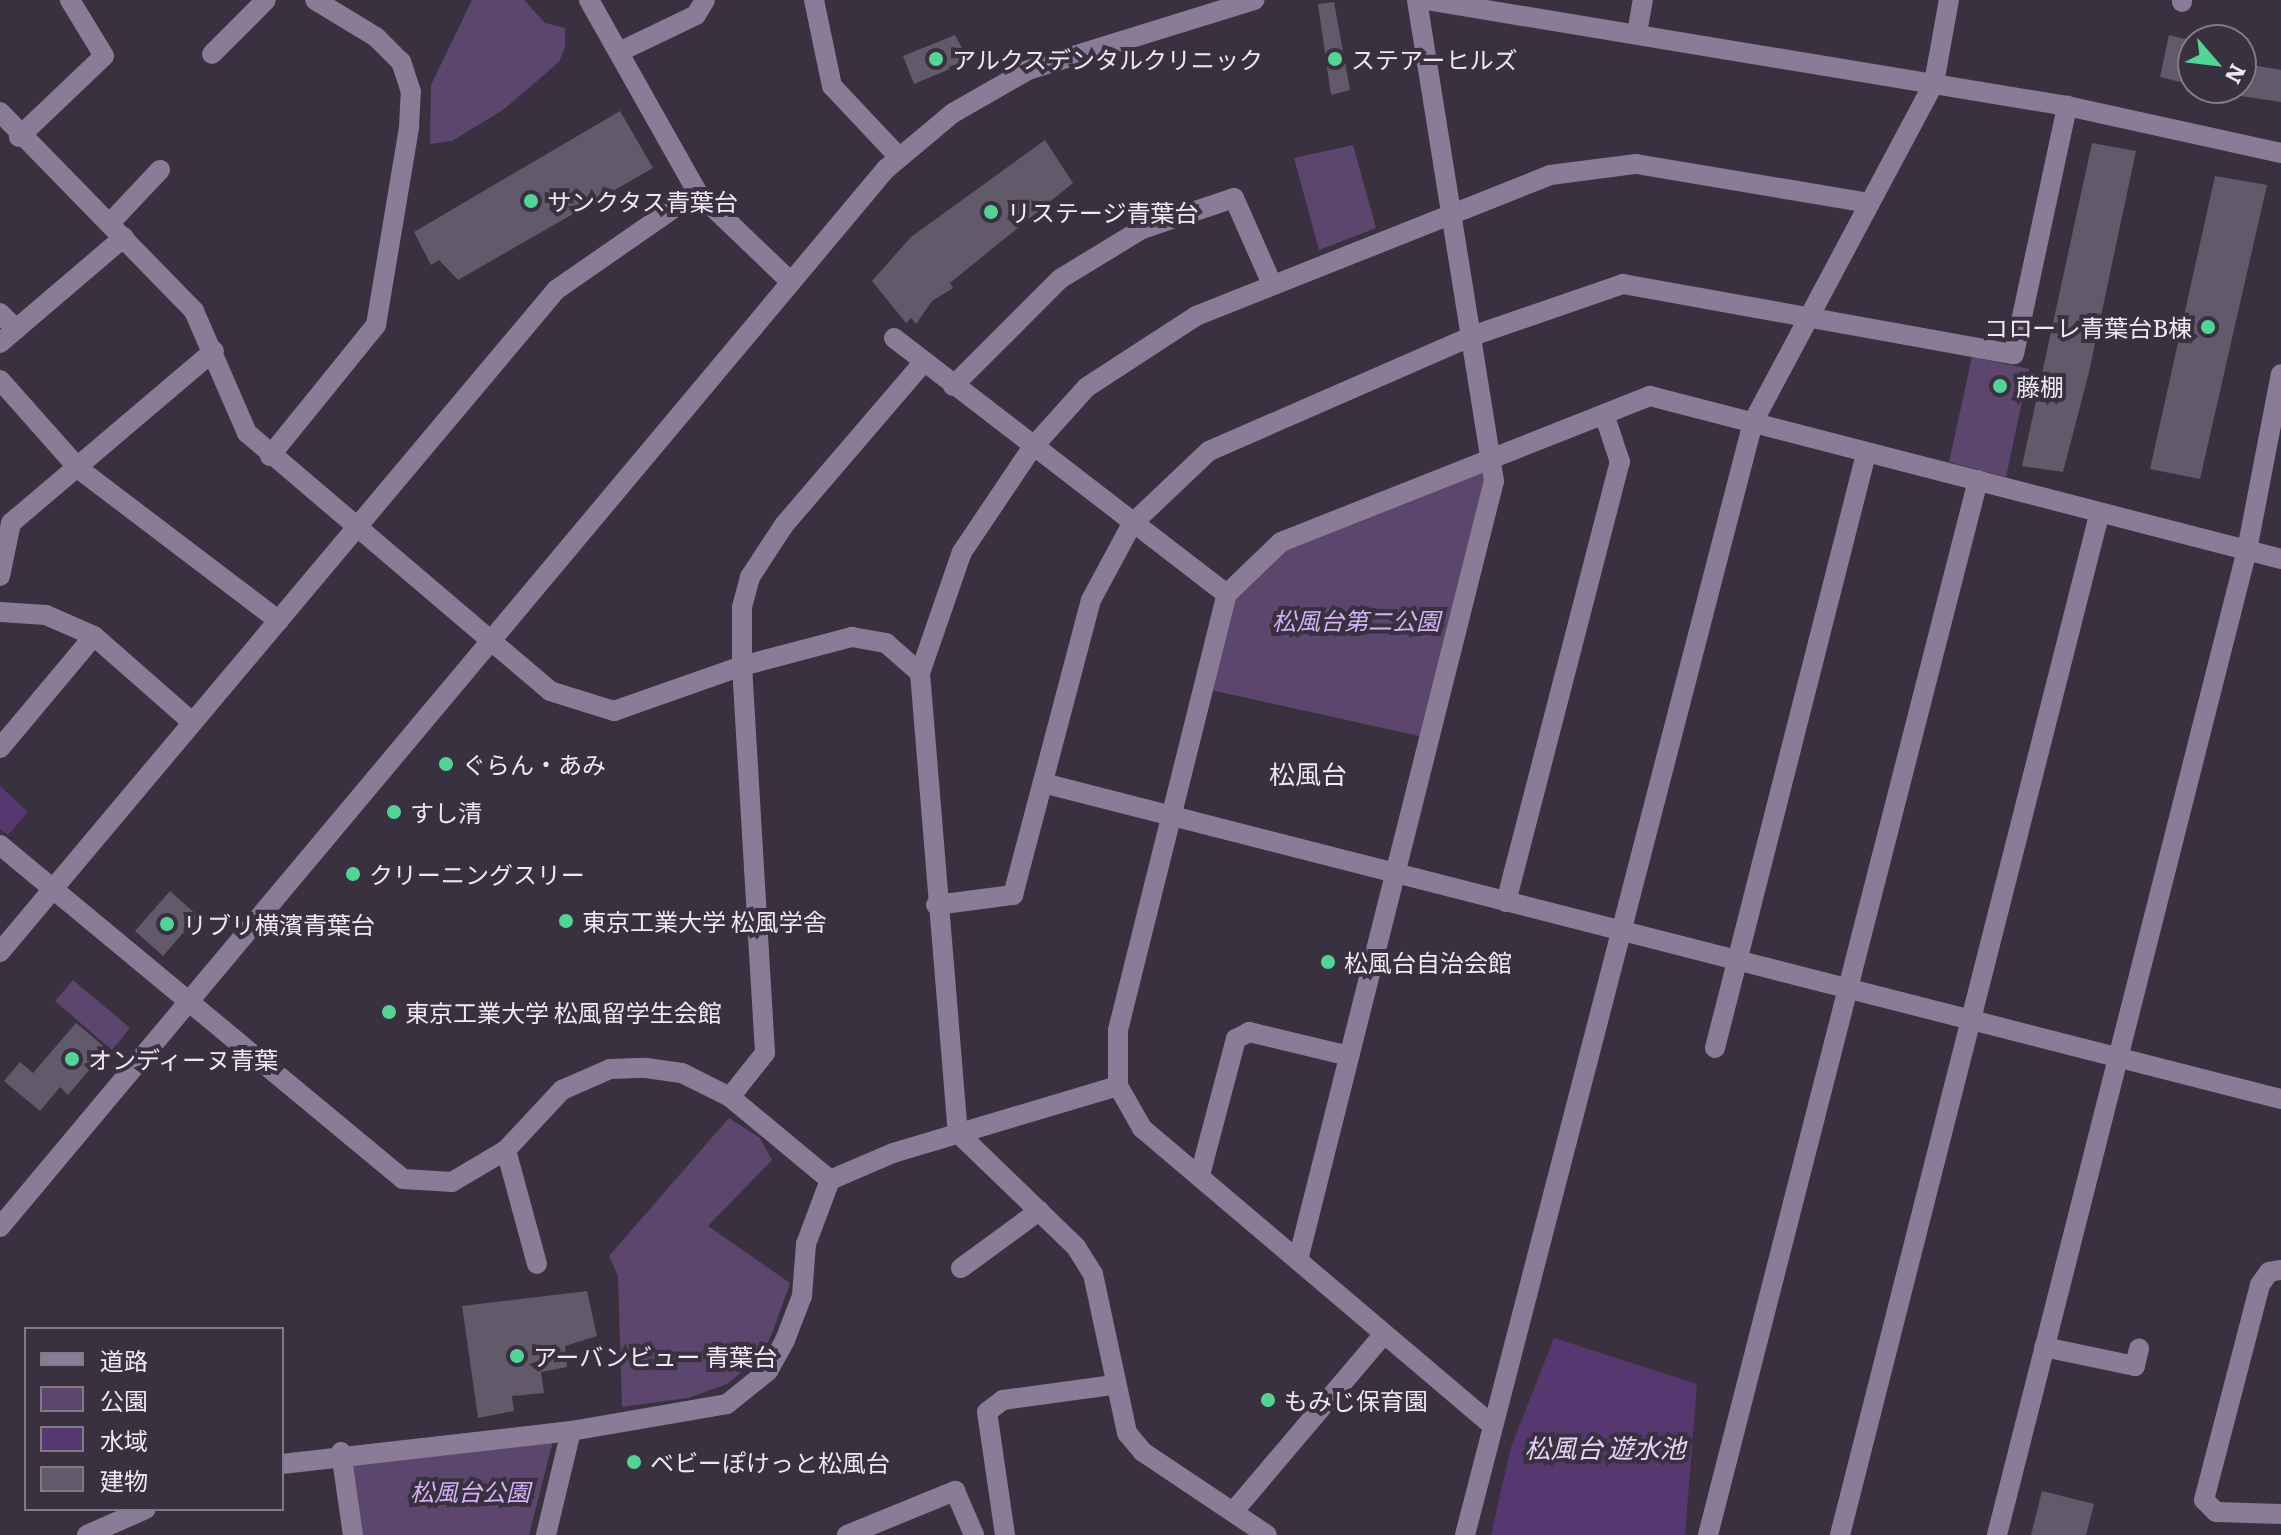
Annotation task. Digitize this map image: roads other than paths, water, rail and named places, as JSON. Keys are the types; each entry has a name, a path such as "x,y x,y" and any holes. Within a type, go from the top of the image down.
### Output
{"street":[{"path":"19,137 104,56 70,0"},
{"path":"212,54 266,0"},
{"path":"270,456 376,325 409,127 411,92 401,62 376,37 315,0"},
{"path":"589,0 697,192 791,282"},
{"path":"619,52 696,15 705,0"},
{"path":"814,0 832,86 899,157"},
{"path":"0,1227 494,644 791,282 899,157 953,113 1028,70 1187,9 1254,0"},
{"path":"1298,1260 1494,481 1453,209 1417,0"},
{"path":"1426,0 2067,106 2281,153"},
{"path":"1637,33 1643,0"},
{"path":"1465,1535 1753,422 1934,83 1949,0"},
{"path":"936,905 1013,895 1091,600 1132,524 1209,451 1472,336 1623,284 1810,313 2014,354 2067,106"},
{"path":"0,112 19,137 117,230 194,311 214,351 247,433 270,456 550,691 614,711 742,666 852,637 886,643 920,673"},
{"path":"1267,1535 1143,1452 1127,1433 1112,1385 1093,1274 1076,1247 958,1133 936,905 920,673 962,552 1032,448 1087,387 1170,329 1271,282 1453,209 1550,175 1636,164 1870,203"},
{"path":"0,343 117,230 160,170"},
{"path":"0,952 556,290 697,192"},
{"path":"953,386 1060,279 1142,229 1234,198 1271,282"},
{"path":"0,313 16,329"},
{"path":"894,338 1032,448 1227,594"},
{"path":"0,576 11,523 214,351"},
{"path":"730,1097 765,1053 742,666 742,607 750,577 794,513 923,363"},
{"path":"1997,1535 2247,550 2281,374"},
{"path":"0,380 76,465 279,621"},
{"path":"1492,1425 1142,1128 1118,1086 1118,1030 1227,594 1281,542 1605,417 1650,396 1866,454 1978,480 2099,515 2281,559"},
{"path":"1506,902 1620,462 1605,417"},
{"path":"1715,1048 1866,454"},
{"path":"1708,1535 1846,986 1978,480"},
{"path":"1840,1535 2099,515"},
{"path":"0,612 46,615 94,636 192,722"},
{"path":"0,748 94,636"},
{"path":"1043,783 2281,1099"},
{"path":"0,845 187,1004 403,1179 452,1182 506,1150 562,1090 610,1069 682,1073 730,1097 830,1180"},
{"path":"1200,1175 1236,1039 1249,1032 1349,1056"},
{"path":"284,1464 341,1452 571,1431 727,1404 768,1371 802,1296 806,1244 830,1180 958,1133 1118,1086"},
{"path":"506,1150 537,1264"},
{"path":"961,1268 1039,1211"},
{"path":"2281,1270 2269,1272 2260,1285 2204,1500 2216,1512 2281,1514"},
{"path":"1233,1512 1384,1334"},
{"path":"2044,1347 2135,1366"},
{"path":"1005,1535 987,1412 1003,1400 1112,1385"},
{"path":"546,1535 571,1431"},
{"path":"341,1452 353,1535"},
{"path":"847,1535 955,1491 974,1535"},
{"path":"87,1535 141,1511"}],"water":[{"path":"0,786 28,812 8,835 0,829"},
{"name":"松風台 遊水池","path":"1554,1338 1697,1384 1685,1535 1491,1535 1511,1447"}],"place":[{"name":"アルクスデンタルクリニック","path":"936,59"},
{"name":"ステアーヒルズ","path":"1335,59"},
{"name":"サンクタス青葉台","path":"531,201"},
{"name":"リステージ青葉台","path":"991,212"},
{"name":"コローレ青葉台B棟","path":"2208,327"},
{"name":"藤棚","path":"2000,386"},
{"name":"ぐらん・あみ","path":"446,764"},
{"name":"すし清","path":"394,812"},
{"name":"クリーニングスリー","path":"353,874"},
{"name":"東京工業大学 松風学舎","path":"566,921"},
{"name":"リブリ横濱青葉台","path":"167,924"},
{"name":"松風台自治会館","path":"1328,962"},
{"name":"東京工業大学 松風留学生会館","path":"389,1012"},
{"name":"オンディーヌ青葉","path":"72,1059"},
{"name":"アーバンビュー 青葉台","path":"517,1356"},
{"name":"もみじ保育園","path":"1268,1400"},
{"name":"ベビーぽけっと松風台","path":"634,1462"}],"district":[{"name":"松風台","path":"1308,773"}],"park label":[{"name":"松風台第二公園","path":"1356,620"},
{"name":"松風台公園","path":"470,1491"}]}
